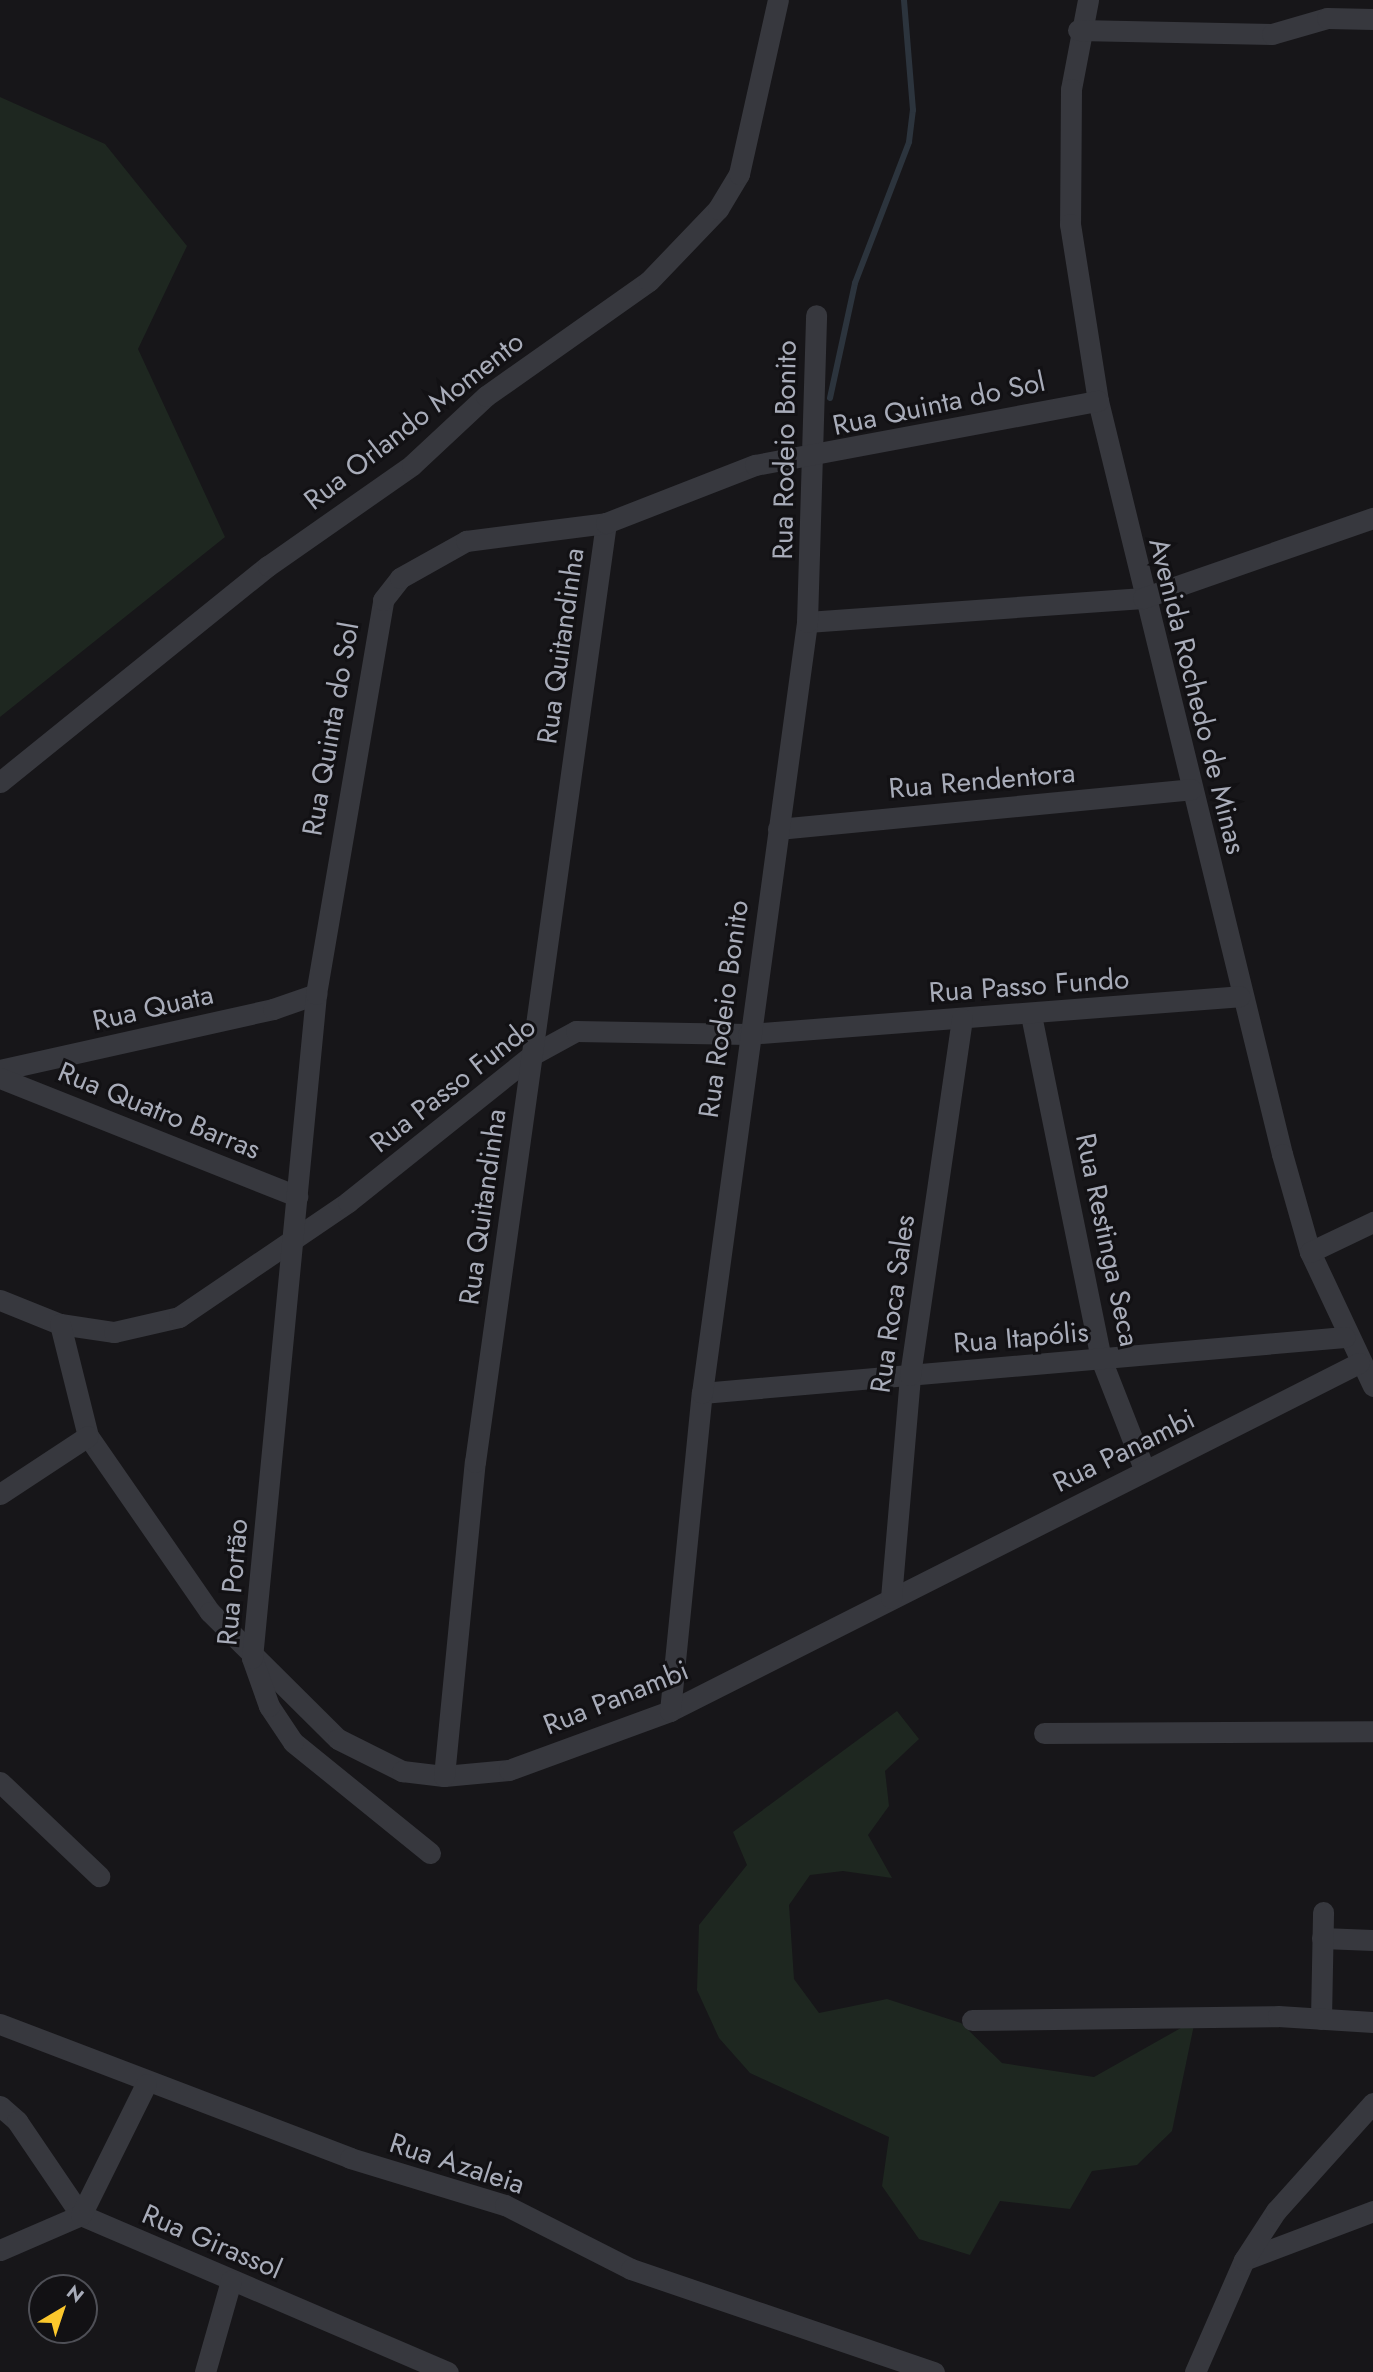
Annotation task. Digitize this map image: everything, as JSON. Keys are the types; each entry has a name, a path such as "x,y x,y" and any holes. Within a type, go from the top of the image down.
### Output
{"street":[{"name":"Rua Orlando Momento","path":"0,782 268,566 412,465 486,396 649,281 718,209 739,174 778,0"},
{"name":"Avenida Rochedo de Minas","path":"1088,0 1078,30 1071,89 1070,224 1098,401 1240,996 1310,1252 1345,1337 1373,1386"},
{"path":"1078,30 1272,34 1328,18 1373,19"},
{"name":"Rua Rodeio Bonito","path":"670,1711 702,1393 748,1034 807,621 816,458 816,314"},
{"name":"Rua Quinta do Sol","path":"292,1242 316,994 383,600 400,578 466,541 606,523 680,497 722,473 816,458 1098,401"},
{"path":"807,621 1143,598 1373,517"},
{"name":"Rua Quitandinha","path":"444,1776 475,1462 606,523"},
{"name":"Rua Rendentora","path":"778,829 1191,789"},
{"name":"Rua Quata","path":"0,1070 260,1012 316,994"},
{"name":"Rua Passo Fundo","path":"0,1300 60,1324 114,1332 179,1317 292,1242 532,1055 576,1031 748,1034 1031,1015 1240,996"},
{"name":"Rua Restinga Seca","path":"1031,1015 1101,1359 1145,1471"},
{"name":"Rua Roca Sales","path":"891,1598 910,1376 962,1019"},
{"name":"Rua Quatro Barras","path":"0,1077 297,1196"},
{"path":"1310,1252 1373,1222"},
{"name":"Rua Portão","path":"292,1242 252,1658 270,1706 293,1742 429,1853"},
{"name":"Rua Panambi","path":"60,1324 88,1436 166,1555 252,1658 338,1739 402,1771 444,1776 509,1770 670,1711 1359,1363"},
{"name":"Rua Itapólis","path":"702,1393 1345,1337"},
{"path":"0,1494 88,1436"},
{"path":"1044,1733 1373,1731"},
{"path":"0,1782 99,1876"},
{"path":"1321,2019 1323,1912"},
{"path":"1322,1938 1373,1940"},
{"path":"972,2020 1321,2019 1373,2022"},
{"name":"Rua Azaleia","path":"0,2024 146,2084 350,2158 464,2190 631,2269 934,2372"},
{"path":"0,2250 81,2214 146,2084"},
{"path":"1195,2372 1244,2260 1276,2211 1373,2103"},
{"path":"0,2106 17,2120 81,2214"},
{"path":"1244,2260 1373,2211"},
{"name":"Rua Girassol","path":"81,2214 230,2281 448,2372"},
{"path":"205,2372 230,2281"}],"shaded area":[{"path":"0,97 105,144 187,246 138,349 225,537 0,717"},
{"path":"897,1711 919,1739 885,1771 889,1806 868,1835 892,1878 843,1871 810,1875 789,1905 794,1979 819,2013 887,1999 961,2023 1002,2063 1094,2077 1195,2020 1172,2131 1137,2165 1092,2171 1070,2209 1000,2201 970,2255 919,2239 882,2186 889,2137 750,2073 719,2038 697,1990 699,1925 747,1865 733,1832"}],"waterway":[{"path":"830,398 855,283 909,142 913,110 904,0"}]}
